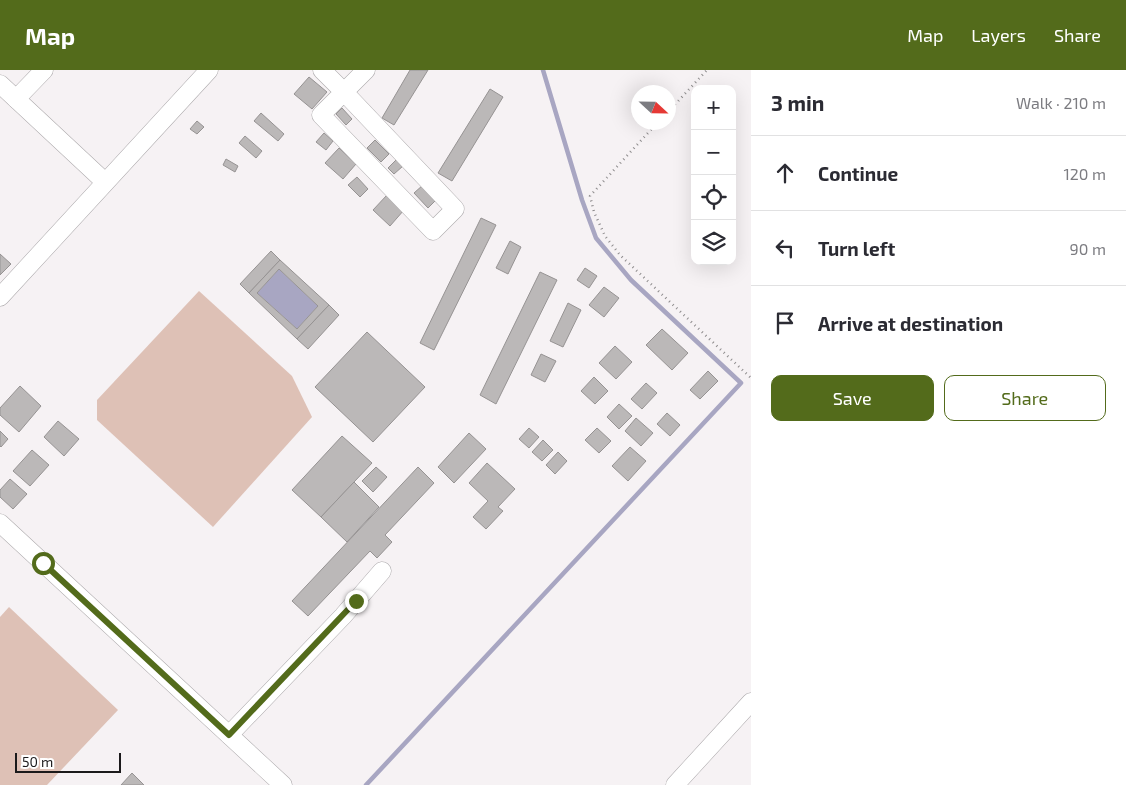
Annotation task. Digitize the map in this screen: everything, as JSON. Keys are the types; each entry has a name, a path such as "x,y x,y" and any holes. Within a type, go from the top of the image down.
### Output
{"street":[{"path":"16,99 44,70"},
{"path":"0,297 209,70"},
{"path":"322,70 344,92 455,209 433,231 320,115 344,92 366,70"},
{"path":"0,84 105,182"},
{"path":"0,523 283,785"},
{"path":"229,735 343,616 382,571"},
{"path":"675,785 751,702"}],"path":[{"path":"676,103 707,70"},
{"path":"651,130 590,196 594,212 604,236 620,256 750,377 751,373"}],"shaded area":[{"path":"199,291 292,376 312,417 213,527 97,420 97,400"},
{"path":"9,607 118,710 47,785 0,785 0,617"}],"water":[{"path":"279,269 318,306 297,329 257,293"}],"building":[{"path":"410,70 428,70 394,125 382,118"},
{"path":"309,77 327,92 312,109 294,94"},
{"path":"490,89 503,97 452,181 438,173"},
{"path":"342,108 352,119 346,125 336,114"},
{"path":"261,113 284,134 278,141 254,121"},
{"path":"197,121 204,127 197,134 190,129"},
{"path":"324,133 333,141 326,150 316,142"},
{"path":"245,136 262,151 256,158 239,143"},
{"path":"375,140 389,154 381,162 367,148"},
{"path":"339,148 356,164 343,179 325,163"},
{"path":"226,159 238,166 235,172 223,165"},
{"path":"396,160 403,166 394,174 388,168"},
{"path":"357,177 368,189 360,197 348,185"},
{"path":"423,185 437,199 428,208 414,193"},
{"path":"387,195 404,210 390,226 373,210"},
{"path":"481,218 496,225 434,350 420,343"},
{"path":"510,241 521,247 508,274 496,268"},
{"path":"271,251 280,260 249,293 240,284"},
{"path":"0,254 11,264 0,275"},
{"path":"280,260 329,305 297,339 249,293","holes":["279,269 318,306 297,329 257,293"]},
{"path":"585,268 597,276 589,288 577,280"},
{"path":"540,272 557,280 496,404 480,395"},
{"path":"604,287 619,298 604,317 589,305"},
{"path":"568,303 581,310 563,347 550,341"},
{"path":"329,305 339,315 308,349 297,339"},
{"path":"662,329 688,353 672,370 646,345"},
{"path":"367,332 425,387 373,442 315,387"},
{"path":"615,346 632,362 616,379 599,363"},
{"path":"541,354 556,361 545,382 531,375"},
{"path":"708,371 718,381 700,399 690,390"},
{"path":"594,377 608,391 595,404 581,391"},
{"path":"646,383 657,393 642,409 631,399"},
{"path":"20,386 41,406 19,432 0,415 0,408"},
{"path":"619,404 632,416 619,429 607,417"},
{"path":"667,413 680,425 670,436 657,424"},
{"path":"636,418 653,433 641,446 625,431"},
{"path":"58,421 79,439 64,456 44,437"},
{"path":"529,428 539,437 529,448 519,439"},
{"path":"597,428 611,441 599,453 585,440"},
{"path":"0,431 8,439 1,447 0,446"},
{"path":"469,433 486,449 454,483 438,467"},
{"path":"342,436 372,463 321,517 292,490"},
{"path":"543,440 553,450 542,461 532,452"},
{"path":"630,447 646,461 628,481 612,466"},
{"path":"32,450 49,465 30,486 13,471"},
{"path":"558,452 567,461 555,474 546,465"},
{"path":"487,463 515,489 498,507 503,511 486,529 473,517 488,501 469,483"},
{"path":"376,467 387,477 373,492 362,481"},
{"path":"418,467 434,483 385,535 392,542 377,558 370,551 308,616 292,601"},
{"path":"10,479 27,494 13,509 0,497 0,490"},
{"path":"354,482 379,507 347,542 321,517"},
{"path":"132,773 144,785 121,785"}],"waterway":[{"path":"366,785 741,383 631,280 596,238 582,200 543,70"}],"route":[{"path":"43,563 229,735 356,601"}]}
